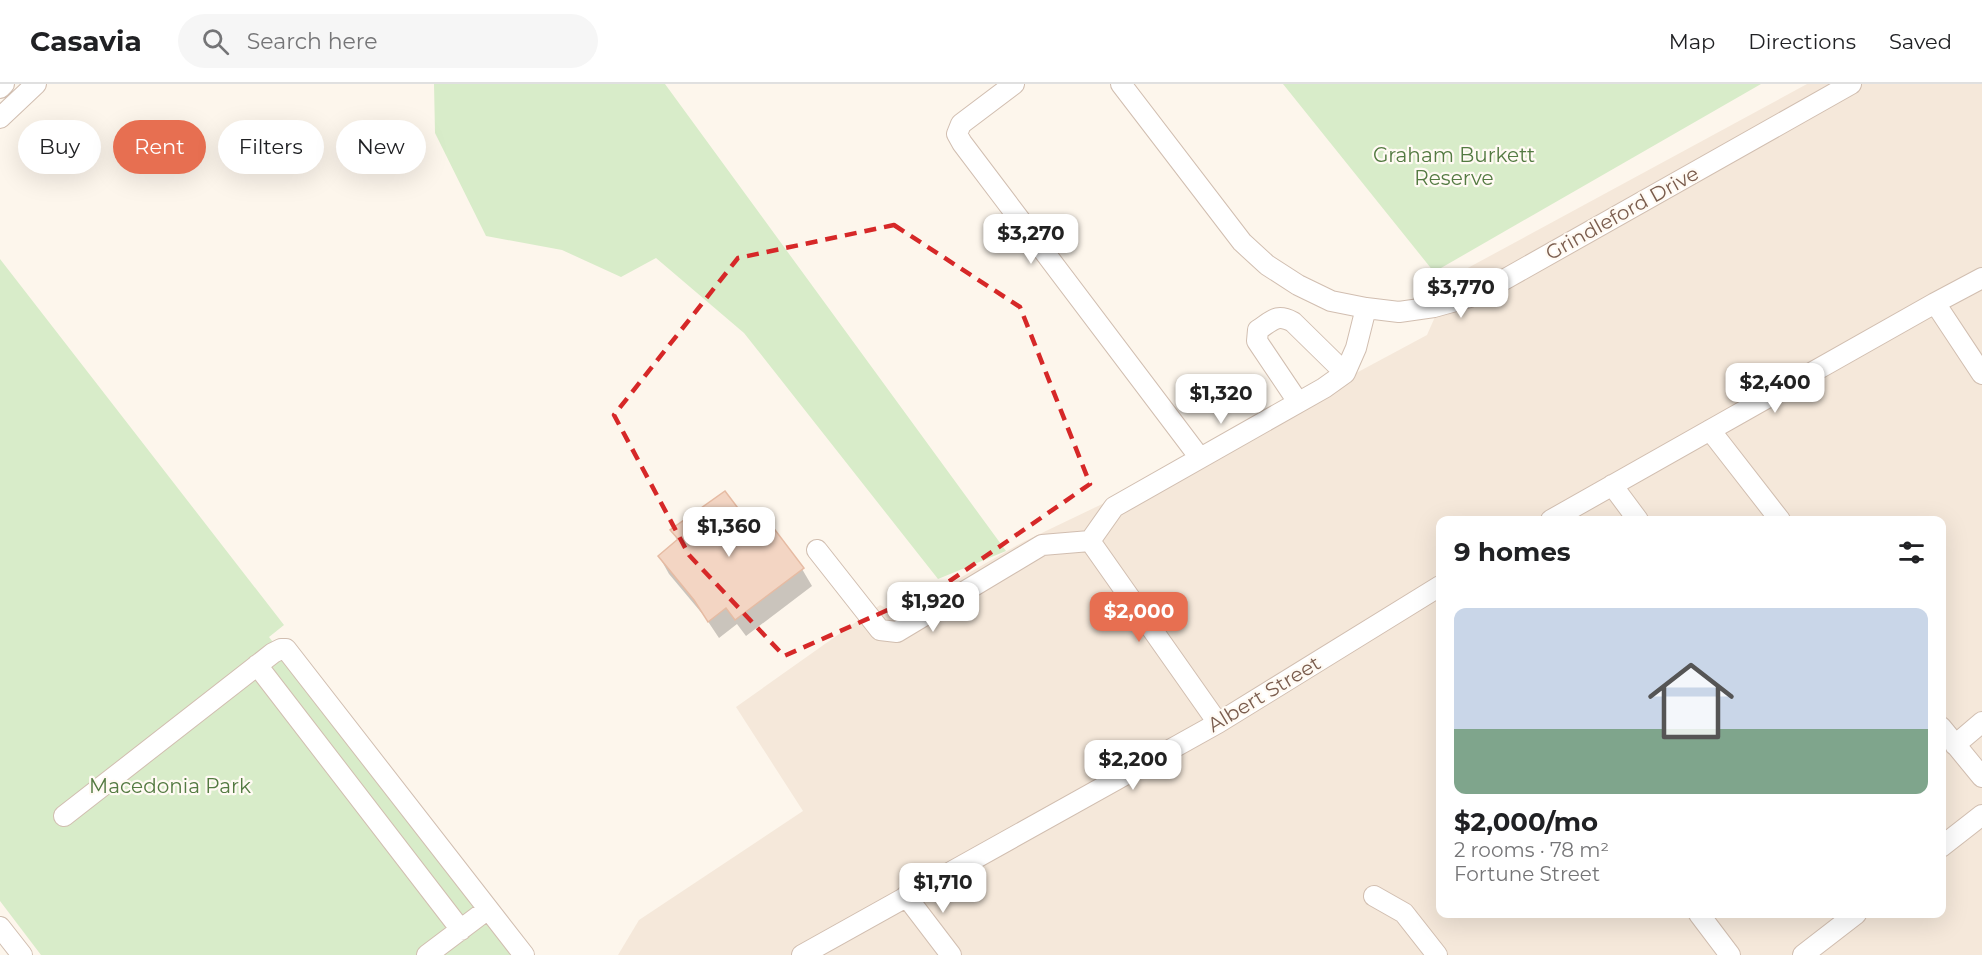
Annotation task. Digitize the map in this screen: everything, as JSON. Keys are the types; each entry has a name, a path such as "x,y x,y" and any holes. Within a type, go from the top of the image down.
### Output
{"street":[{"path":"0,88 4,84"},
{"path":"0,118 36,84"},
{"path":"1014,84 961,124 957,134 1200,458"},
{"name":"Grindleford Drive","path":"1120,84 1242,242 1259,257 1298,285 1331,301 1399,312 1434,307 1470,297 1500,282 1851,84"},
{"path":"1558,516 1982,278"},
{"path":"1935,303 1982,374"},
{"path":"1090,541 1114,507 1345,373 1356,348 1366,308"},
{"path":"1298,402 1257,341 1258,330 1277,317 1293,322 1345,373"},
{"path":"1710,430 1777,516"},
{"path":"1612,485 1635,516"},
{"path":"817,550 880,630 897,632 1042,545 1090,541"},
{"path":"1090,541 1218,723"},
{"name":"Albert Street","path":"801,955 1218,723 1436,588"},
{"path":"64,816 257,665 281,649 290,653 524,955"},
{"path":"257,665 461,930"},
{"path":"1955,745 1982,722"},
{"path":"1946,733 1982,777"},
{"path":"1946,843 1982,815"},
{"path":"906,896 951,955"},
{"path":"1374,896 1404,913 1437,955"},
{"path":"427,955 488,909"},
{"path":"1702,918 1730,955"},
{"path":"1803,955 1851,918"},
{"path":"0,928 22,955"}],"highlighted area":[{"path":"894,225 1020,307 1090,484 944,585 784,656 689,555 614,415 738,258"}],"shaded area":[{"path":"1807,84 1982,84 1982,955 618,955 639,920 803,811 736,707 880,605 897,614 1023,542 1194,460 1427,335 1453,276"}],"green space":[{"path":"434,84 665,84 1006,551 938,579 744,333 656,258 621,277 562,250 486,236 435,133"},
{"name":"Graham Burkett Reserve","path":"1283,84 1761,84 1434,272"},
{"name":"Macedonia Park","path":"0,259 284,625 269,637 517,955 41,955 0,901"}],"building":[{"path":"725,491 747,520 760,510 804,568 735,620 726,608 708,622 694,600 658,556 678,539 670,530"}]}
